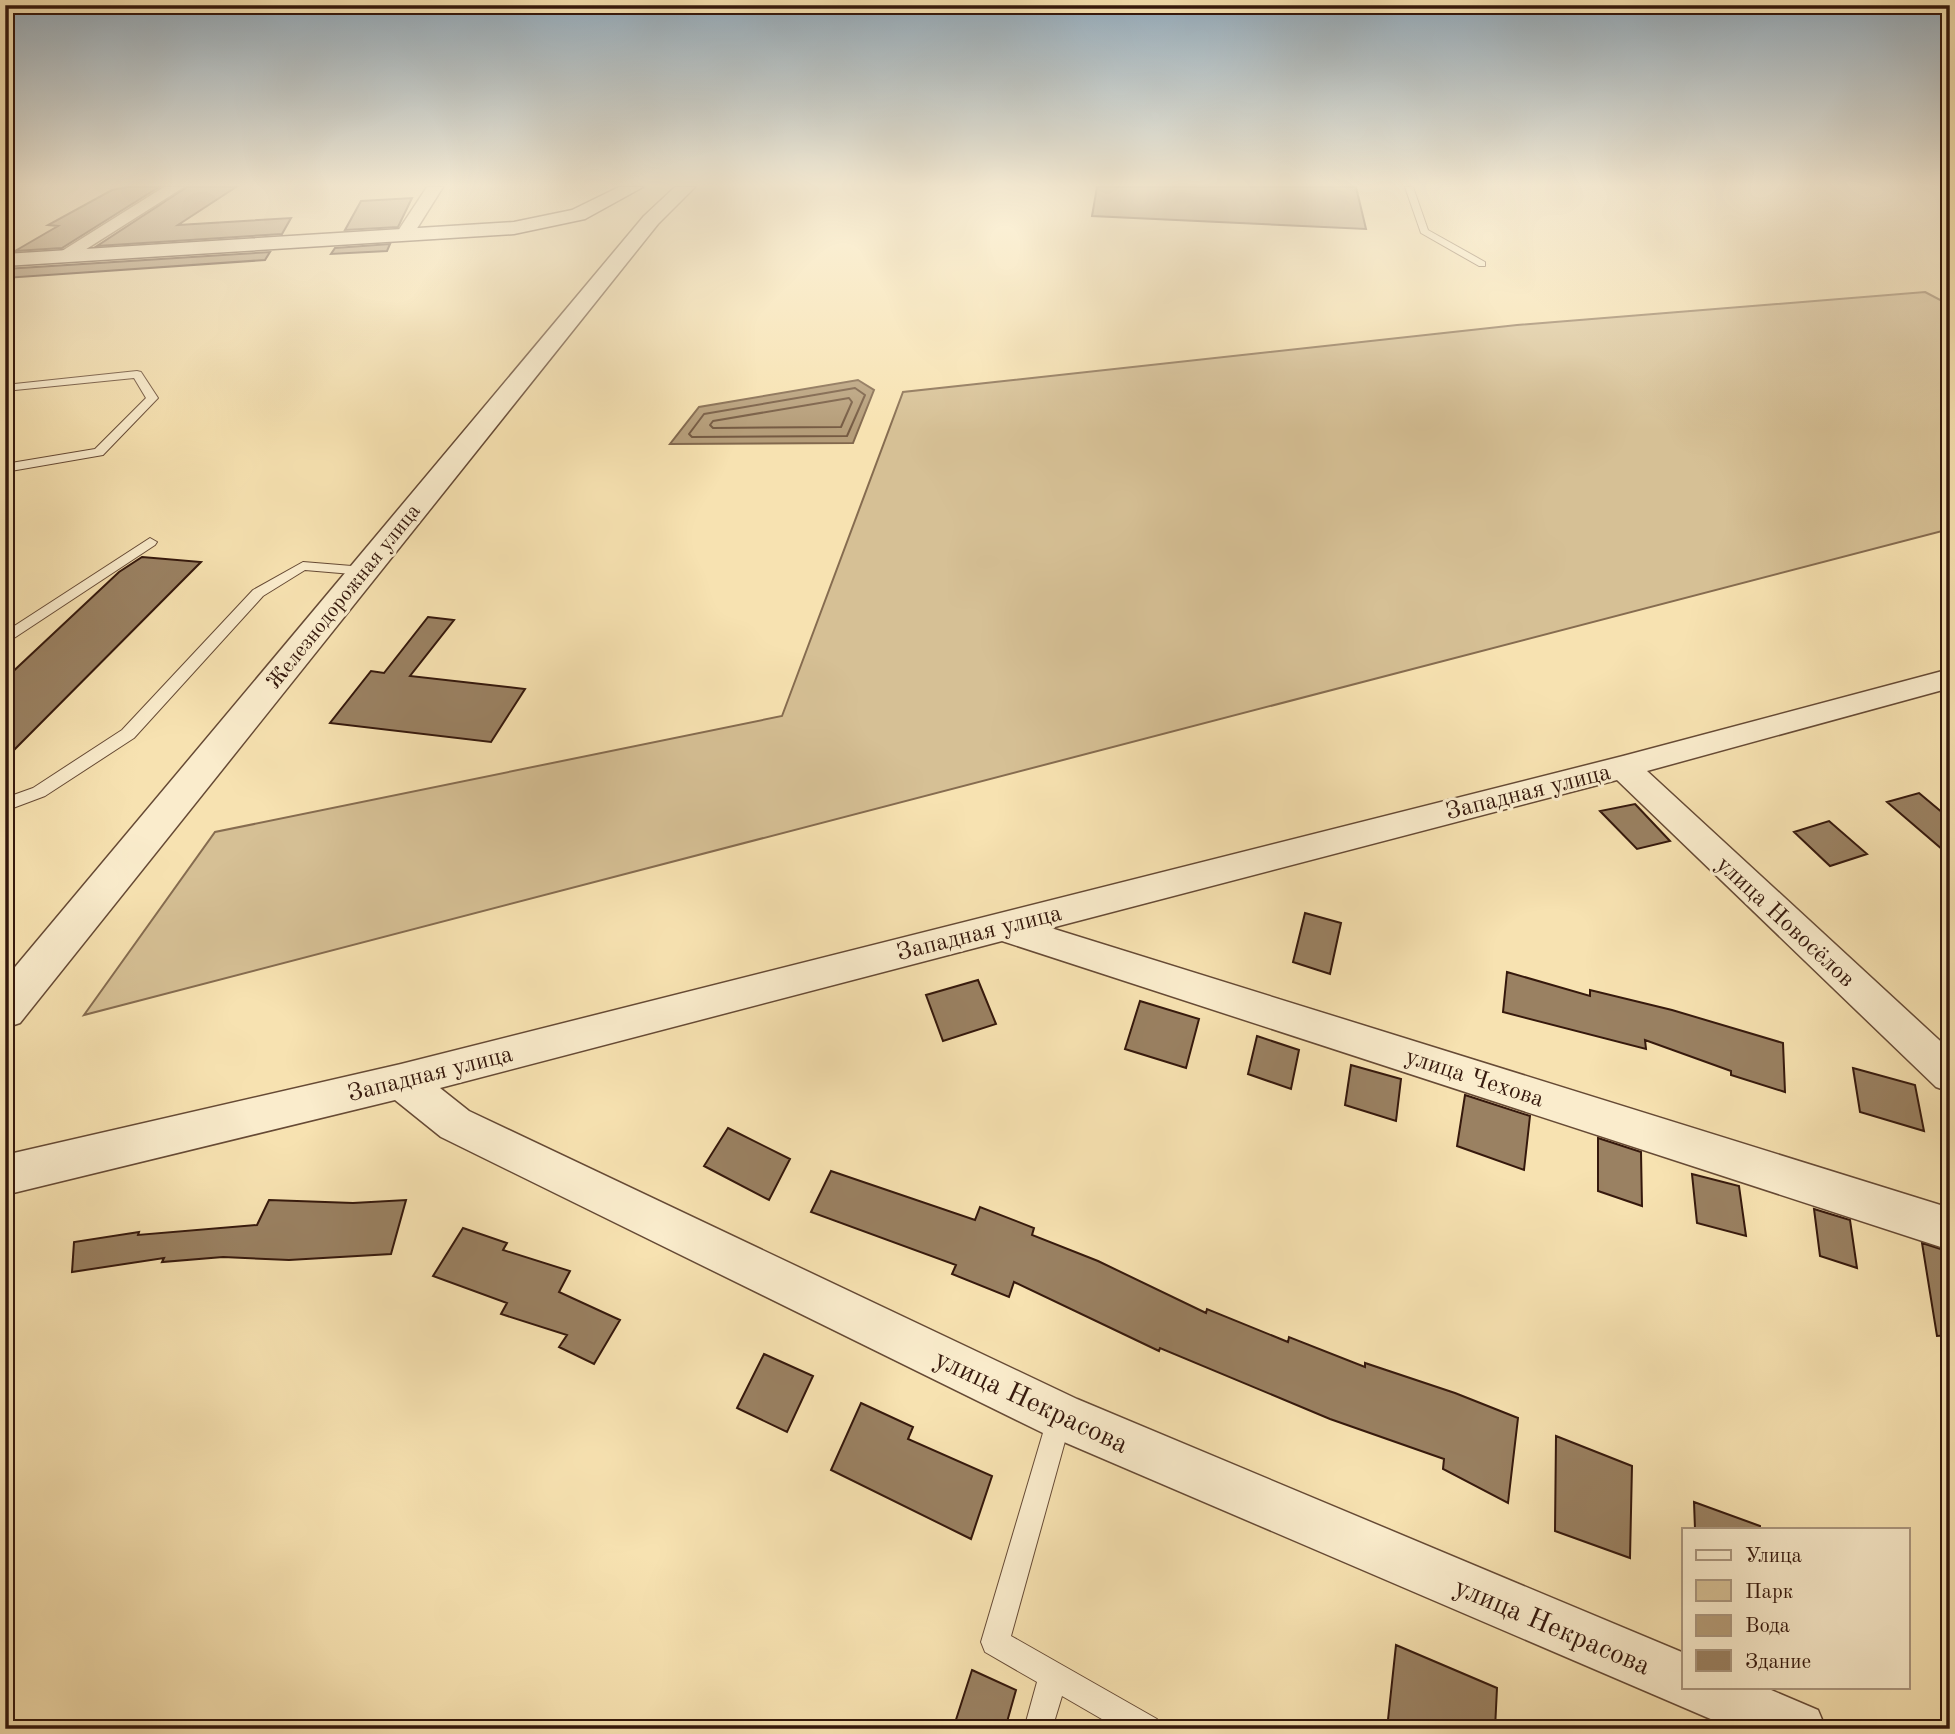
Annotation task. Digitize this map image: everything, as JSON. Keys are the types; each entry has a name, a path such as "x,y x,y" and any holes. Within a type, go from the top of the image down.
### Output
{"street":[{"name":"Железнодорожная улица","path":"5,1010 612,268"},
{"name":"Западная улица","path":"5,1175 401,1081 1623,767 1950,678"},
{"name":"улица Новосёлов","path":"1623,767 1950,1076"},
{"name":"улица Чехова","path":"999,926 1950,1229"},
{"name":"улица Некрасова","path":"401,1081 455,1124 1060,1416 1682,1679"},
{"path":"1702,1688 1799,1729"}],"lane":[{"path":"5,388 137,374 152,398 99,452 5,468"},
{"path":"5,639 150,541"},
{"path":"5,805 39,792 128,734 258,593 303,566 364,570"},
{"path":"1060,1416 995,1643 1147,1729"},
{"path":"1038,1729 1053,1676"}],"green space":[{"path":"1925,292 1950,305 1950,529 84,1015 215,832 782,716 903,392 1517,325"}],"water":[{"path":"858,380 874,390 853,443 670,444 699,407"}],"building":[{"path":"22,268 151,268 5,278 5,269"},
{"path":"142,557 201,562 5,759 5,679 119,572"},
{"path":"428,617 454,620 410,676 525,689 491,742 330,723 371,671 384,673"},
{"path":"1919,793 1950,819 1950,856 1887,802"},
{"path":"1635,804 1670,841 1637,849 1600,811"},
{"path":"1829,821 1867,854 1830,866 1794,832"},
{"path":"1305,913 1341,923 1330,974 1293,962"},
{"path":"1507,972 1590,996 1590,990 1672,1010 1783,1043 1785,1092 1731,1075 1731,1071 1645,1040 1646,1049 1503,1012"},
{"path":"978,980 996,1024 943,1041 926,995"},
{"path":"1140,1001 1199,1019 1186,1068 1125,1049"},
{"path":"1257,1036 1299,1050 1291,1089 1248,1074"},
{"path":"1351,1065 1401,1079 1396,1121 1345,1105"},
{"path":"1853,1068 1915,1085 1924,1131 1860,1112"},
{"path":"1465,1095 1530,1116 1524,1170 1457,1146"},
{"path":"728,1128 790,1159 769,1200 704,1166"},
{"path":"1598,1138 1641,1152 1642,1206 1598,1191"},
{"path":"831,1171 975,1220 980,1207 1034,1228 1032,1235 1098,1261 1206,1313 1207,1309 1288,1342 1289,1337 1365,1367 1365,1363 1455,1393 1518,1418 1508,1503 1443,1469 1444,1459 1330,1419 1160,1348 1159,1351 1014,1282 1009,1297 952,1274 956,1265 811,1212"},
{"path":"1692,1174 1739,1186 1746,1236 1697,1223"},
{"path":"269,1200 353,1203 406,1200 391,1254 289,1260 223,1257 162,1262 164,1258 72,1272 74,1242 139,1232 138,1235 257,1225"},
{"path":"1814,1209 1850,1220 1857,1268 1820,1256"},
{"path":"463,1228 507,1243 503,1250 570,1271 559,1292 620,1320 594,1364 559,1347 567,1335 501,1314 507,1303 433,1276"},
{"path":"1922,1243 1950,1252 1950,1335 1937,1336"},
{"path":"764,1354 813,1376 787,1432 737,1408"},
{"path":"861,1403 913,1427 908,1439 992,1476 971,1539 831,1470"},
{"path":"1556,1436 1632,1466 1630,1558 1555,1531"},
{"path":"1694,1502 1760,1526 1760,1528 1695,1528"},
{"path":"1396,1645 1497,1688 1495,1729 1387,1729"},
{"path":"972,1670 1016,1690 1005,1729 953,1729"}]}
